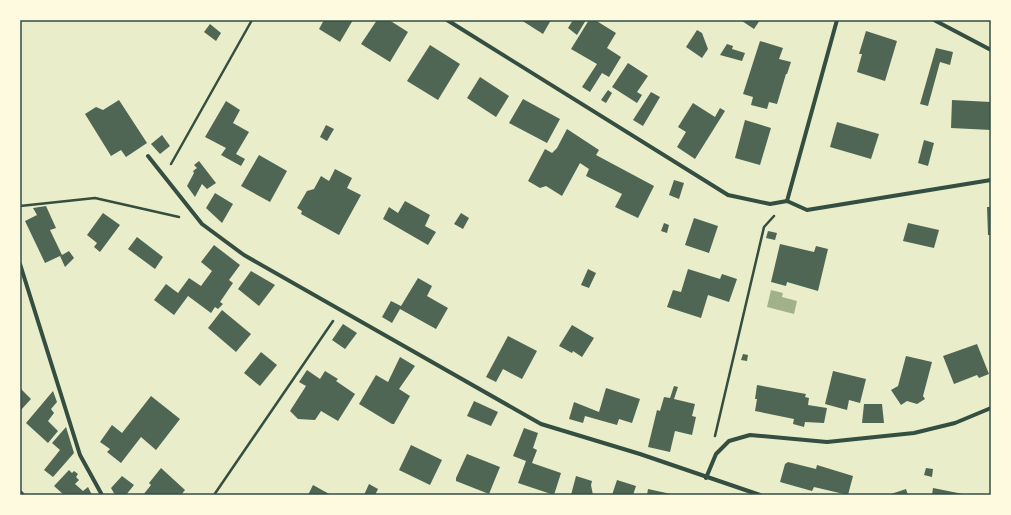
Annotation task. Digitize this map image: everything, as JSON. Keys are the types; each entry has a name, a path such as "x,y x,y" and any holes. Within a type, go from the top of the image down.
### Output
{"street":[{"path":"447,20 728,195 770,204 787,201 807,210 991,180"},
{"path":"787,201 837,20"},
{"path":"934,20 991,50"},
{"path":"148,156 202,224 244,255 541,424 640,454 706,478 760,495"},
{"path":"20,264 80,455 102,495"},
{"path":"706,478 716,454 730,441 750,435 827,442 914,433 955,423 991,408"},
{"path":"20,492 23,495"}],"path":[{"path":"164,177 252,20"},
{"path":"20,206 95,198 181,217 202,224"},
{"path":"716,454 714,442 764,227 787,201"},
{"path":"214,495 341,310"}],"shaded area":[{"path":"771,290 783,293 782,297 797,301 794,314 767,307"}],"building":[{"path":"324,20 353,20 340,42 319,29"},
{"path":"377,20 389,20 408,32 390,62 361,44"},
{"path":"521,20 551,20 543,34"},
{"path":"573,20 586,20 577,35 568,28"},
{"path":"589,20 595,20 616,33 607,48 621,57 609,77 602,73 590,92 582,87 597,64 571,49"},
{"path":"760,20 754,29 742,21"},
{"path":"210,24 221,33 216,41 204,32"},
{"path":"697,30 702,33 708,49 702,58 686,47"},
{"path":"866,31 897,41 885,81 857,72 862,54 859,54"},
{"path":"760,41 783,48 779,59 791,62 777,104 769,102 767,109 751,105 753,97 743,94"},
{"path":"727,44 733,46 732,49 745,53 742,61 720,55"},
{"path":"430,45 460,64 438,100 407,81"},
{"path":"936,48 953,52 950,65 940,62 928,106 920,104"},
{"path":"628,63 648,76 637,92 642,95 637,103 612,87"},
{"path":"480,77 509,96 496,117 467,98"},
{"path":"608,90 612,93 606,103 601,100"},
{"path":"651,92 660,97 643,126 633,120"},
{"path":"523,99 560,119 547,143 509,123"},
{"path":"119,100 147,143 126,157 121,150 111,156 85,114 96,107 103,110"},
{"path":"952,100 991,102 991,130 951,128"},
{"path":"226,101 240,110 233,123 249,132 236,154 245,159 241,166 221,155 226,148 205,137"},
{"path":"693,103 715,117 720,108 725,111 695,159 677,147 686,132 678,127"},
{"path":"745,120 771,128 760,165 735,158"},
{"path":"837,122 879,134 871,159 830,147"},
{"path":"326,125 334,129 327,141 320,137"},
{"path":"567,129 599,150 596,155 654,186 638,218 615,207 622,194 586,176 589,169 580,163 562,196 546,186 540,188 528,181 545,149 552,153 557,148"},
{"path":"162,135 170,146 160,154 151,144"},
{"path":"924,140 934,143 928,166 918,163"},
{"path":"259,155 287,171 270,202 241,186"},
{"path":"199,161 216,183 207,189 202,184 195,197 187,186 194,173 193,171 197,168 194,165"},
{"path":"335,169 352,178 347,188 361,195 339,235 301,214 302,211 297,208 307,191 314,189 321,176 329,181"},
{"path":"674,180 684,183 679,199 669,195"},
{"path":"215,193 233,204 222,223 206,208"},
{"path":"405,201 430,215 425,226 436,232 428,245 383,219 389,207 398,213"},
{"path":"46,206 56,228 50,230 62,255 69,251 74,258 65,267 60,256 45,263 25,221 37,215 33,208"},
{"path":"987,207 991,207 991,235 988,235"},
{"path":"103,213 120,225 100,252 94,247 97,243 87,235"},
{"path":"461,213 469,218 463,229 454,224"},
{"path":"694,218 718,226 709,253 685,245"},
{"path":"664,223 669,225 667,233 661,231"},
{"path":"908,223 939,230 934,248 903,241"},
{"path":"768,231 777,233 775,240 766,238"},
{"path":"137,237 163,257 155,269 128,249"},
{"path":"780,244 814,252 816,246 828,249 818,291 787,282 786,286 771,282"},
{"path":"214,245 240,265 229,280 233,283 220,302 223,304 218,309 215,307 211,313 188,296 174,315 154,300 166,284 178,293 189,278 201,286 212,271 201,262"},
{"path":"588,269 596,273 589,288 581,285"},
{"path":"688,269 720,279 722,274 737,279 729,302 708,295 701,318 667,307 673,290 681,292"},
{"path":"251,271 275,285 259,306 238,289"},
{"path":"418,278 432,286 427,296 448,308 436,329 400,309 392,323 382,317 391,301 401,306"},
{"path":"222,310 251,334 236,352 208,328"},
{"path":"343,324 357,333 345,349 332,340"},
{"path":"572,325 594,338 582,357 573,351 572,353 559,346"},
{"path":"508,336 537,351 522,379 503,369 496,382 486,377"},
{"path":"977,344 989,374 979,378 977,375 954,384 943,356"},
{"path":"261,352 277,365 260,386 244,373"},
{"path":"743,354 748,355 747,361 741,360"},
{"path":"906,356 932,362 923,396 925,399 917,404 907,401 901,405 891,390 898,386"},
{"path":"400,357 415,366 399,389 410,396 394,424 392,424 359,404 376,375 388,382"},
{"path":"307,370 320,379 325,371 338,379 336,381 355,394 338,421 321,411 315,420 298,419 290,411 306,386 299,382"},
{"path":"833,371 866,379 860,403 849,400 847,410 825,404"},
{"path":"757,385 806,394 805,397 809,398 808,405 827,408 824,423 805,422 804,427 793,424 794,419 755,411"},
{"path":"674,386 678,387 674,399 695,404 692,416 696,417 692,435 675,431 670,452 648,447 657,410 660,411 664,397 670,398"},
{"path":"20,388 31,399 20,411"},
{"path":"606,388 640,399 632,423 619,419 617,425 585,416 583,423 569,419 574,402 599,412"},
{"path":"53,391 57,402 51,409 54,413 48,421 58,431 48,443 26,423"},
{"path":"151,396 180,419 156,450 141,437 121,463 107,452 110,449 100,442 112,425 122,433"},
{"path":"474,401 498,412 491,426 467,416"},
{"path":"864,404 882,404 884,423 862,423"},
{"path":"66,427 74,453 53,477 44,470 60,450 52,443"},
{"path":"524,428 538,433 533,448 537,450 532,463 561,473 554,495 518,483 526,461 513,456"},
{"path":"411,445 442,460 430,485 399,470"},
{"path":"467,454 500,467 489,494 456,481"},
{"path":"788,462 816,469 817,465 853,476 848,495 814,487 812,491 780,482 785,464"},
{"path":"161,468 185,490 181,495 143,495 151,485 149,483"},
{"path":"926,468 933,469 932,477 924,475"},
{"path":"69,470 72,473 74,471 78,474 76,477 79,480 75,484 83,491 88,487 92,495 64,495 54,486"},
{"path":"122,476 134,485 126,495 115,495 111,488"},
{"path":"576,476 592,481 591,485 593,495 571,495"},
{"path":"617,480 636,486 633,495 612,495"},
{"path":"369,484 378,489 375,495 364,495"},
{"path":"313,485 331,495 308,495"},
{"path":"933,488 963,494 963,495 932,495"},
{"path":"648,489 671,494 671,495 647,495"},
{"path":"906,489 908,495 888,495"}]}
